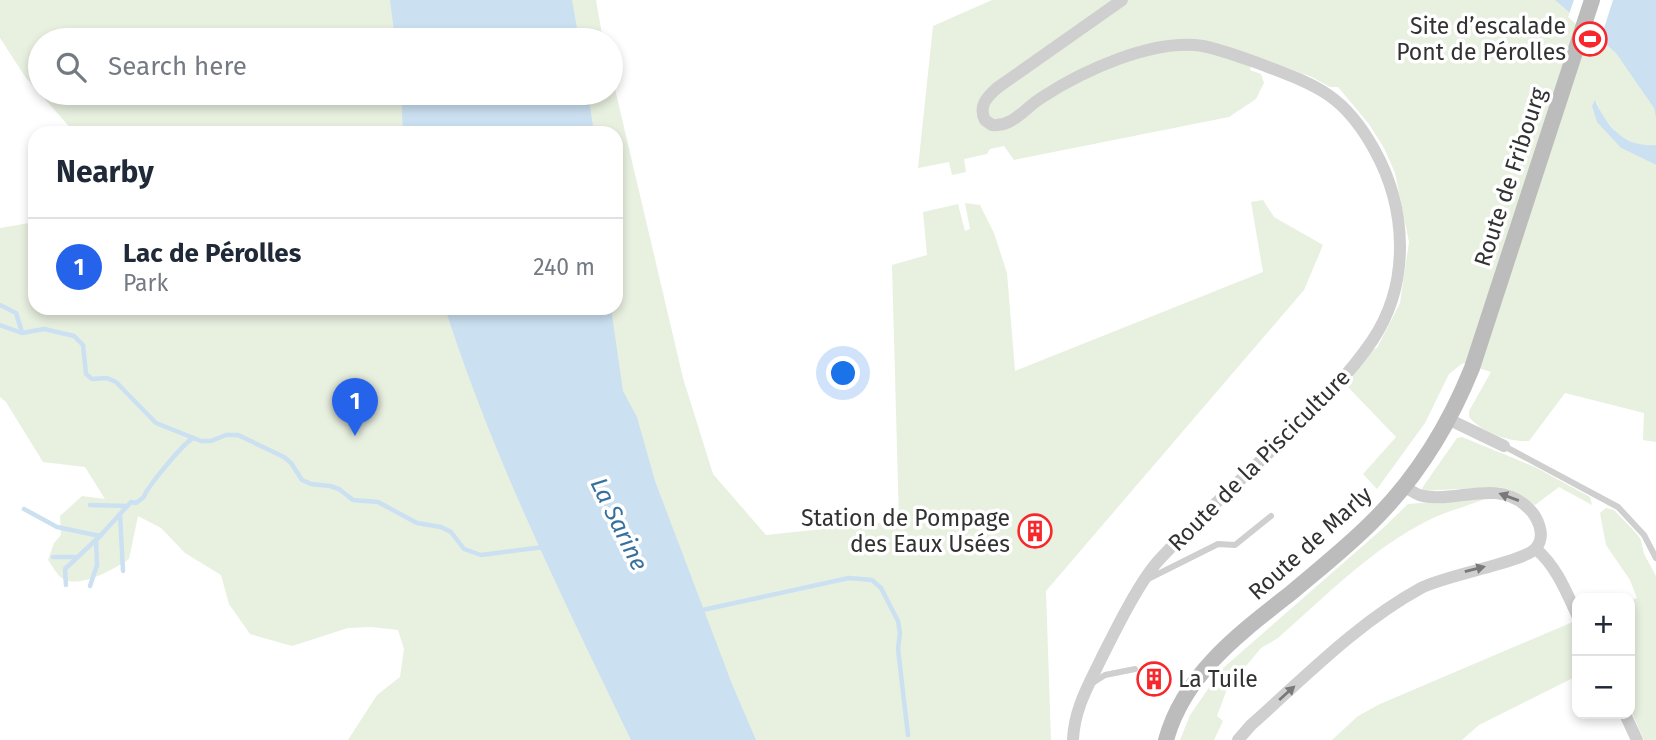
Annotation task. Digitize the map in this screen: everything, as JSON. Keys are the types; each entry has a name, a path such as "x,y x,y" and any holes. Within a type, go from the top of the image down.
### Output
{"main road":[{"name":"Route de Fribourg","path":"1472,368 1592,0"},
{"name":"Route de Marly","path":"1167,740 1188,692 1207,666 1229,643 1344,549 1404,486 1448,419 1472,368"}],"street":[{"name":"Route de la Pisciculture","path":"1073,740 1077,709 1114,634 1157,562 1333,391 1374,339 1392,299 1400,265 1401,233 1393,192 1383,164 1364,130 1343,106 1323,90 1233,54 1178,44 1159,47 1130,55 1075,79 1039,99 1007,123 992,125 985,121 982,107 986,98 997,88 1122,0"},
{"path":"1448,419 1504,446"},
{"path":"1238,740 1251,725 1363,626 1422,588 1458,574 1522,558 1536,549 1540,541 1538,521 1525,505 1514,498 1488,493 1422,496 1404,486"},
{"path":"1536,549 1546,558 1572,604"},
{"path":"1627,719 1637,740"}],"lane":[{"path":"1504,446 1618,507 1644,536 1656,558"},
{"name":"Route de la Pisciculture","path":"1145,580 1218,544 1235,545 1271,516"},
{"path":"1089,685 1105,675 1135,670"}],"green space":[{"path":"0,0 596,0 601,28 28,28 28,80 0,38"},
{"path":"992,0 1656,0 1656,164 1640,146 1619,135 1603,117 1596,101 1592,106 1621,148 1656,165 1656,442 1643,440 1644,413 1565,393 1529,441 1497,435 1481,428 1469,417 1469,411 1491,372 1463,363 1449,374 1425,423 1377,489 1363,474 1396,437 1347,386 1369,350 1377,348 1400,303 1409,242 1395,173 1369,124 1338,87 1330,87 1312,77 1254,57 1250,70 1261,74 1264,83 1256,99 1229,117 1014,160 1004,146 990,149 987,154 964,159 966,172 952,175 949,162 918,168 933,26"},
{"path":"50,105 619,105 683,378 713,474 766,535 899,521 892,265 927,255 923,212 958,204 965,231 970,229 965,203 980,205 994,233 1007,273 1015,371 1263,272 1251,202 1263,200 1274,217 1323,245 1304,290 1046,591 1051,740 348,740 377,695 400,677 404,649 398,630 348,628 292,646 250,634 229,604 221,575 185,553 161,528 138,516 129,559 123,563 106,573 77,582 62,578 54,569 48,560 54,543 61,535 60,516 82,496 105,499 85,467 43,462 6,402 0,397 0,228 28,223 28,315 623,315 623,126 69,126"},
{"path":"1462,437 1535,467 1590,497 1592,505 1559,487 1535,505 1511,490 1498,487 1420,491 1457,438"},
{"path":"1487,498 1431,519 1370,558 1278,638 1261,648 1227,689 1217,716 1223,721 1214,740 1180,740 1190,715 1222,669 1408,504"},
{"path":"1606,508 1614,510 1636,533 1656,576 1656,740 1644,740 1635,719 1637,598 1630,580 1606,545 1600,513"},
{"path":"1572,622 1572,678 1479,725 1462,740 1332,740 1358,716 1380,704"}],"water":[{"path":"390,0 572,0 577,28 394,28"},
{"path":"1555,0 1656,0 1656,117 1654,108 1616,53"},
{"path":"1595,100 1605,119 1618,134 1635,143 1656,145 1656,165 1621,148 1597,122 1592,106"},
{"path":"402,105 590,105 593,126 403,126"},
{"name":"La Sarine","path":"447,315 612,315 623,391 637,417 655,481 756,740 631,740 507,473"}],"pier":[{"path":"1574,0 1613,0 1599,44 1568,17"}],"waterway":[{"path":"0,305 16,313 22,332"},
{"path":"0,325 22,333 44,329 74,336 83,345 86,374 92,379 107,378 116,382 156,423 201,441 238,435 284,457 302,480 339,489 353,500 378,502 417,523 441,527 451,532 464,549 481,555 544,547"},
{"path":"24,509 57,527 100,536 131,502 136,503 144,497 166,466 193,438"},
{"path":"90,505 127,506"},
{"path":"120,514 123,571"},
{"path":"66,585 65,569 100,536"},
{"path":"90,586 97,565 96,540"},
{"path":"53,557 76,557"},
{"path":"698,611 849,578 872,580 881,588 898,621 898,649 908,735"}],"place":[{"name":"Site d’escalade Pont de Pérolles","path":"1590,39"},
{"name":"Lac de Pérolles","path":"355,436"},
{"name":"Station de Pompage des Eaux Usées","path":"1035,531"},
{"name":"La Tuile","path":"1154,679"}]}
